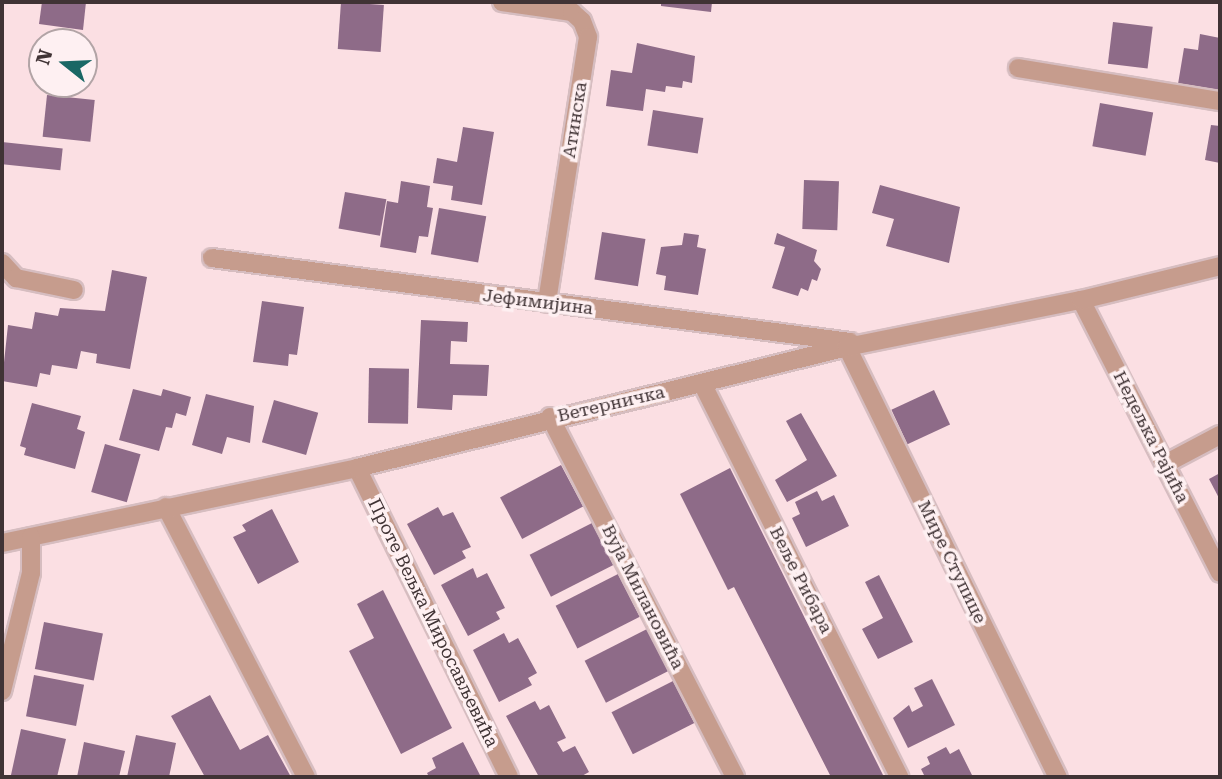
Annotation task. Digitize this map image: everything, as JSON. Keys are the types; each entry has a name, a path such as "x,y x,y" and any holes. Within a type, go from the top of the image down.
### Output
{"street":[{"name":"Атинска","path":"502,2 572,12 582,21 588,37 547,303"},
{"path":"1018,68 1220,101"},
{"name":"Јефимијина","path":"212,258 856,345"},
{"path":"2,263 16,278 74,290"},
{"name":"Ветерничка","path":"2,543 357,468 550,417 856,345 1082,300 1220,266"},
{"name":"Недељка Рајића","path":"1082,300 1220,573"},
{"name":"Мире Ступице","path":"856,345 1058,777"},
{"name":"Веље Рибара","path":"702,383 899,777"},
{"name":"Вуја Милановића","path":"550,417 735,777"},
{"path":"1165,464 1220,435"},
{"name":"Проте Вељка Миросављевића","path":"357,468 509,777"},
{"path":"166,507 306,777"},
{"path":"2,691 32,573 31,537"}],"building":[{"path":"42,2 86,2 83,28 39,24"},
{"path":"341,2 384,5 381,52 338,49"},
{"path":"661,2 712,2 711,12 661,6"},
{"path":"1113,22 1153,27 1148,69 1108,64"},
{"path":"1200,34 1220,38 1220,91 1178,84 1184,48 1198,50"},
{"path":"637,43 695,56 692,83 683,81 682,88 666,86 665,92 646,89 643,111 606,106 611,70 632,73"},
{"path":"47,98 95,100 90,142 43,137"},
{"path":"1100,103 1153,112 1146,156 1092,146"},
{"path":"653,110 703,118 698,154 647,146"},
{"path":"1211,125 1220,126 1220,163 1205,160"},
{"path":"463,127 494,132 482,205 451,200 453,186 433,183 437,158 457,162"},
{"path":"2,142 63,148 60,170 2,164"},
{"path":"804,180 839,181 837,230 802,229"},
{"path":"401,181 430,186 427,207 433,208 428,237 419,236 416,253 380,247 387,201 398,203"},
{"path":"880,185 960,207 949,263 886,246 894,219 872,213"},
{"path":"345,192 386,199 380,236 339,228"},
{"path":"439,208 486,216 478,263 431,254"},
{"path":"602,232 645,239 638,286 594,279"},
{"path":"684,233 699,235 697,247 706,249 698,295 664,290 666,276 656,274 661,247 682,245"},
{"path":"777,233 817,250 814,261 821,269 817,281 812,279 808,291 801,288 798,296 772,288 785,247 774,244"},
{"path":"112,270 147,277 130,369 96,363 97,354 81,351 77,369 52,365 50,375 40,373 37,387 2,381 8,325 32,329 35,312 58,316 60,308 105,311"},
{"path":"262,301 304,307 297,355 289,354 288,366 253,362"},
{"path":"421,320 468,322 467,342 451,341 450,364 489,365 487,396 453,395 452,410 417,408"},
{"path":"369,368 409,369 408,424 368,423"},
{"path":"133,389 161,396 163,389 191,397 186,416 176,413 172,428 166,427 159,451 119,440"},
{"path":"934,390 950,424 907,444 891,410"},
{"path":"206,394 254,406 250,443 227,437 222,454 192,445"},
{"path":"274,400 318,413 306,455 262,442"},
{"path":"32,403 81,416 77,429 85,432 75,469 24,455 26,448 20,446"},
{"path":"801,413 837,476 787,502 775,480 807,460 786,421"},
{"path":"105,444 141,454 127,502 91,492"},
{"path":"561,465 583,506 522,539 500,497"},
{"path":"730,468 884,777 831,777 734,587 728,590 680,494"},
{"path":"1220,473 1220,500 1209,479"},
{"path":"817,491 822,501 834,495 849,526 806,547 792,518 800,514 795,502"},
{"path":"438,507 443,516 453,512 471,547 462,551 466,558 434,575 407,524"},
{"path":"272,509 299,562 258,584 233,537 246,531 242,525"},
{"path":"592,523 613,565 551,597 530,555"},
{"path":"473,568 477,578 487,573 505,608 496,612 500,619 468,636 441,585"},
{"path":"618,574 640,617 577,649 556,606"},
{"path":"879,575 913,642 878,659 862,629 883,618 865,582"},
{"path":"383,590 452,728 401,754 349,651 374,638 357,604"},
{"path":"44,622 103,633 94,681 35,669"},
{"path":"647,629 668,671 606,703 585,661"},
{"path":"504,633 509,643 518,638 537,673 528,678 532,685 499,702 473,650"},
{"path":"34,675 84,685 76,726 26,716"},
{"path":"932,679 955,725 908,748 893,718 909,705 912,712 923,706 914,688"},
{"path":"673,681 694,723 633,754 612,712"},
{"path":"210,695 240,750 268,735 291,777 205,777 171,716"},
{"path":"535,701 540,710 549,705 566,738 557,742 563,752 575,746 589,772 580,777 539,777 506,716"},
{"path":"21,729 66,739 57,777 11,775"},
{"path":"136,735 176,743 169,777 127,777"},
{"path":"84,742 125,751 119,777 77,777"},
{"path":"463,742 481,777 429,777 427,773 436,768 432,758"},
{"path":"946,747 950,754 959,749 973,777 925,777 921,769 930,764 927,757"}]}
